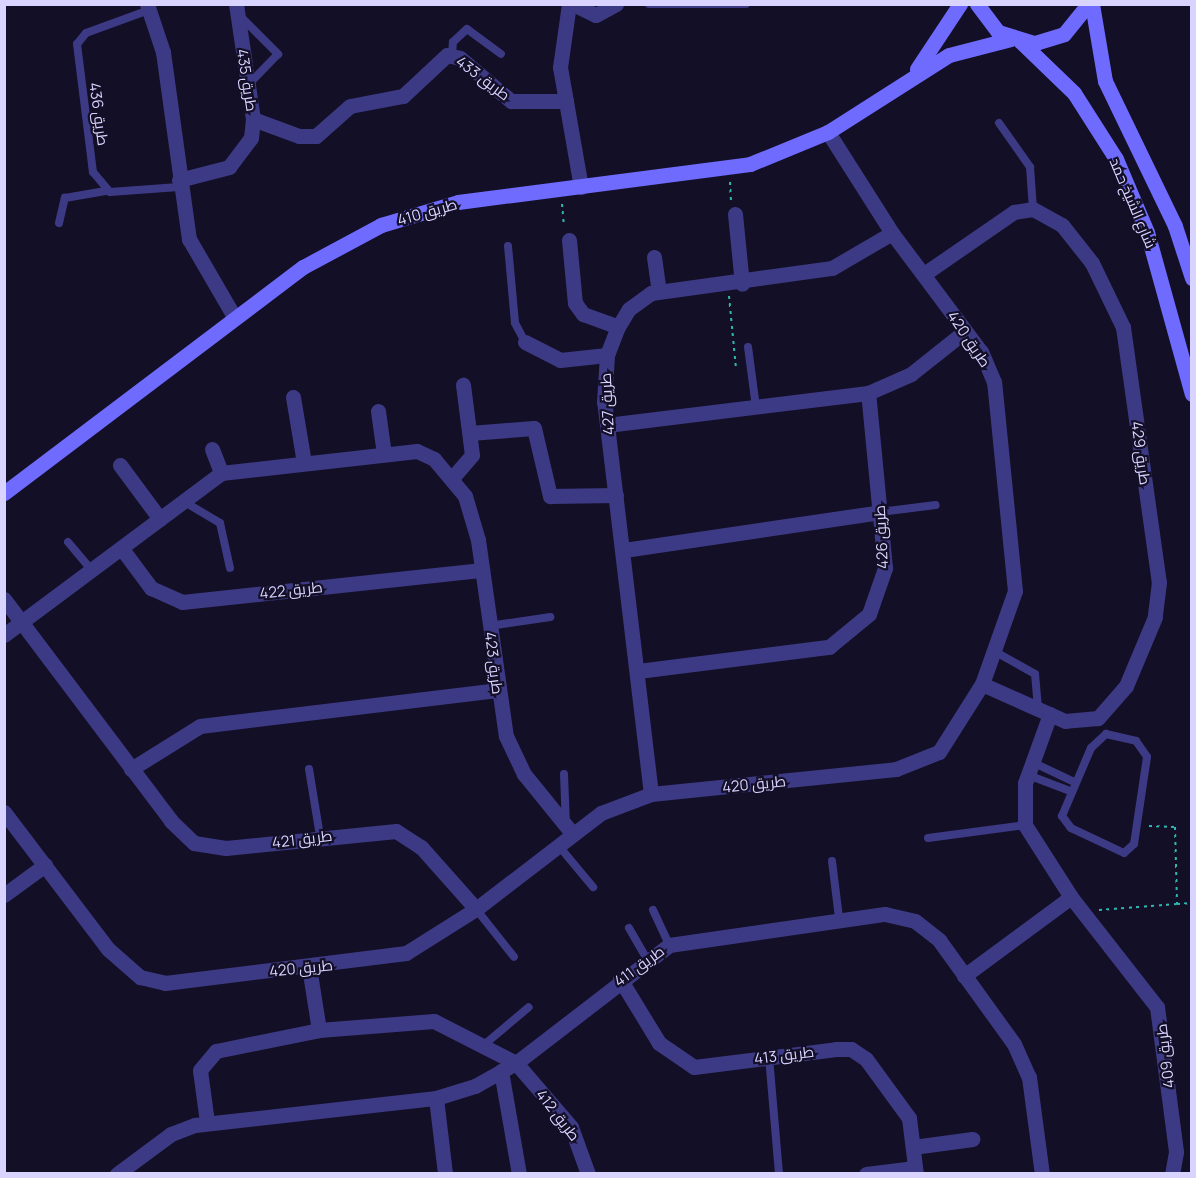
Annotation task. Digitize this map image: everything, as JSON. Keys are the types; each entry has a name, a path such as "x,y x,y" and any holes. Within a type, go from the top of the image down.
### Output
{"street":[{"path":"581,187 560,59 571,4 588,15"},
{"name":"طريق 410","path":"912,76 960,4"},
{"name":"شارع الشيخ حمد","path":"977,4 987,22 1015,40 1074,93 1116,159 1147,232 1191,394"},
{"name":"طريق 410","path":"4,493 303,267 381,225 458,202 750,164 828,132 912,76 969,47 1064,34 1090,4"},
{"name":"شارع الشيخ حمد","path":"1090,4 1105,81 1175,226 1191,278"},
{"path":"148,7 163,52 179,183 193,250 235,318"},
{"path":"565,33 588,15 613,8"},
{"name":"طريق 435","path":"179,183 221,171 236,161 248,146 253,119 236,9"},
{"name":"طريق 433","path":"253,119 299,136 316,136 350,106 403,96 439,59 452,55 511,101 566,101"},
{"name":"طريق 420","path":"4,812 108,949 148,980 309,967 406,953 477,909 558,844 569,829 601,813 651,794 912,766 949,743 982,684 1016,575 994,382 965,331 892,232 828,132"},
{"path":"924,274 1014,212 1033,208"},
{"name":"طريق 429","path":"982,684 1044,712 1088,722 1116,704 1155,617 1159,582 1119,311 1062,225 1033,208"},
{"path":"735,214 735,284"},
{"name":"طريق 427","path":"651,794 624,550 607,425 607,355 618,327 640,300 659,292 735,284 832,267 892,232"},
{"path":"569,240 578,310 618,327"},
{"path":"654,257 659,292"},
{"path":"607,425 868,393 911,374 965,331"},
{"path":"525,342 560,360 607,355"},
{"path":"453,477 471,460 470,433 463,386"},
{"name":"طريق 426","path":"638,670 804,653 848,636 869,614 881,585 885,568 868,393"},
{"path":"293,398 304,463"},
{"path":"378,411 384,454"},
{"path":"470,433 534,428 550,496 616,495"},
{"path":"212,449 221,473"},
{"name":"طريق 423","path":"4,635 221,473 417,451 453,477 472,513 482,570 496,690 517,762 569,829"},
{"path":"120,465 160,519"},
{"path":"624,550 880,512"},
{"name":"طريق 422","path":"122,549 151,588 182,602 482,570"},
{"name":"طريق 421","path":"4,599 131,769 194,843 226,848 320,836 396,831 421,847 477,909"},
{"path":"131,769 178,735 200,726 496,690"},
{"name":"طريق 409","path":"1044,712 1022,797 1025,825 1071,897 1158,1007 1176,1152 1172,1173"},
{"path":"4,895 45,865"},
{"path":"964,976 1071,897"},
{"name":"طريق 411","path":"117,1173 171,1134 207,1122 436,1098 516,1063 646,958 669,945 839,918 885,914 915,921 939,940 1026,1066 1042,1173"},
{"path":"309,967 318,1030"},
{"name":"طريق 413","path":"620,979 659,1043 678,1060 694,1067 836,1049 851,1049 866,1059 902,1104 916,1171 866,1173"},
{"name":"طريق 412","path":"207,1122 201,1070 210,1054 318,1030 434,1021 485,1044 516,1063 571,1127 588,1173"},
{"path":"501,1071 519,1173"},
{"path":"436,1098 445,1173"},
{"path":"912,1147 972,1139"}],"lane":[{"path":"613,8 625,4"},
{"path":"649,4 746,4"},
{"name":"طريق 436","path":"105,191 93,172 77,44 86,33 148,7"},
{"path":"236,9 278,54 248,85"},
{"path":"452,55 453,42 467,29 501,54"},
{"path":"999,123 1030,167 1033,208"},
{"path":"59,223 65,198 179,183"},
{"path":"508,246 515,323 525,342"},
{"path":"748,347 756,407"},
{"path":"183,501 220,524 230,568"},
{"path":"880,512 936,505"},
{"path":"68,542 92,571"},
{"path":"489,626 550,617"},
{"path":"994,651 1035,674 1044,712"},
{"path":"1113,734 1140,744 1147,757 1132,848 1115,853 1067,825 1061,811 1072,787 1099,737 1113,734"},
{"path":"309,769 320,836"},
{"path":"1030,769 1072,787"},
{"path":"1030,769 1072,787"},
{"path":"564,774 569,829"},
{"path":"928,838 1025,825"},
{"path":"558,844 593,887"},
{"path":"832,861 839,918"},
{"path":"477,909 514,957"},
{"path":"653,910 669,945"},
{"path":"629,928 646,958"},
{"path":"485,1044 529,1007"},
{"path":"769,1057 779,1173"}],"path":[{"path":"729,167 735,214"},
{"path":"562,189 569,240"},
{"path":"735,284 736,369"},
{"path":"1152,826 1174,827 1177,904"},
{"path":"1083,911 1191,903"}]}
